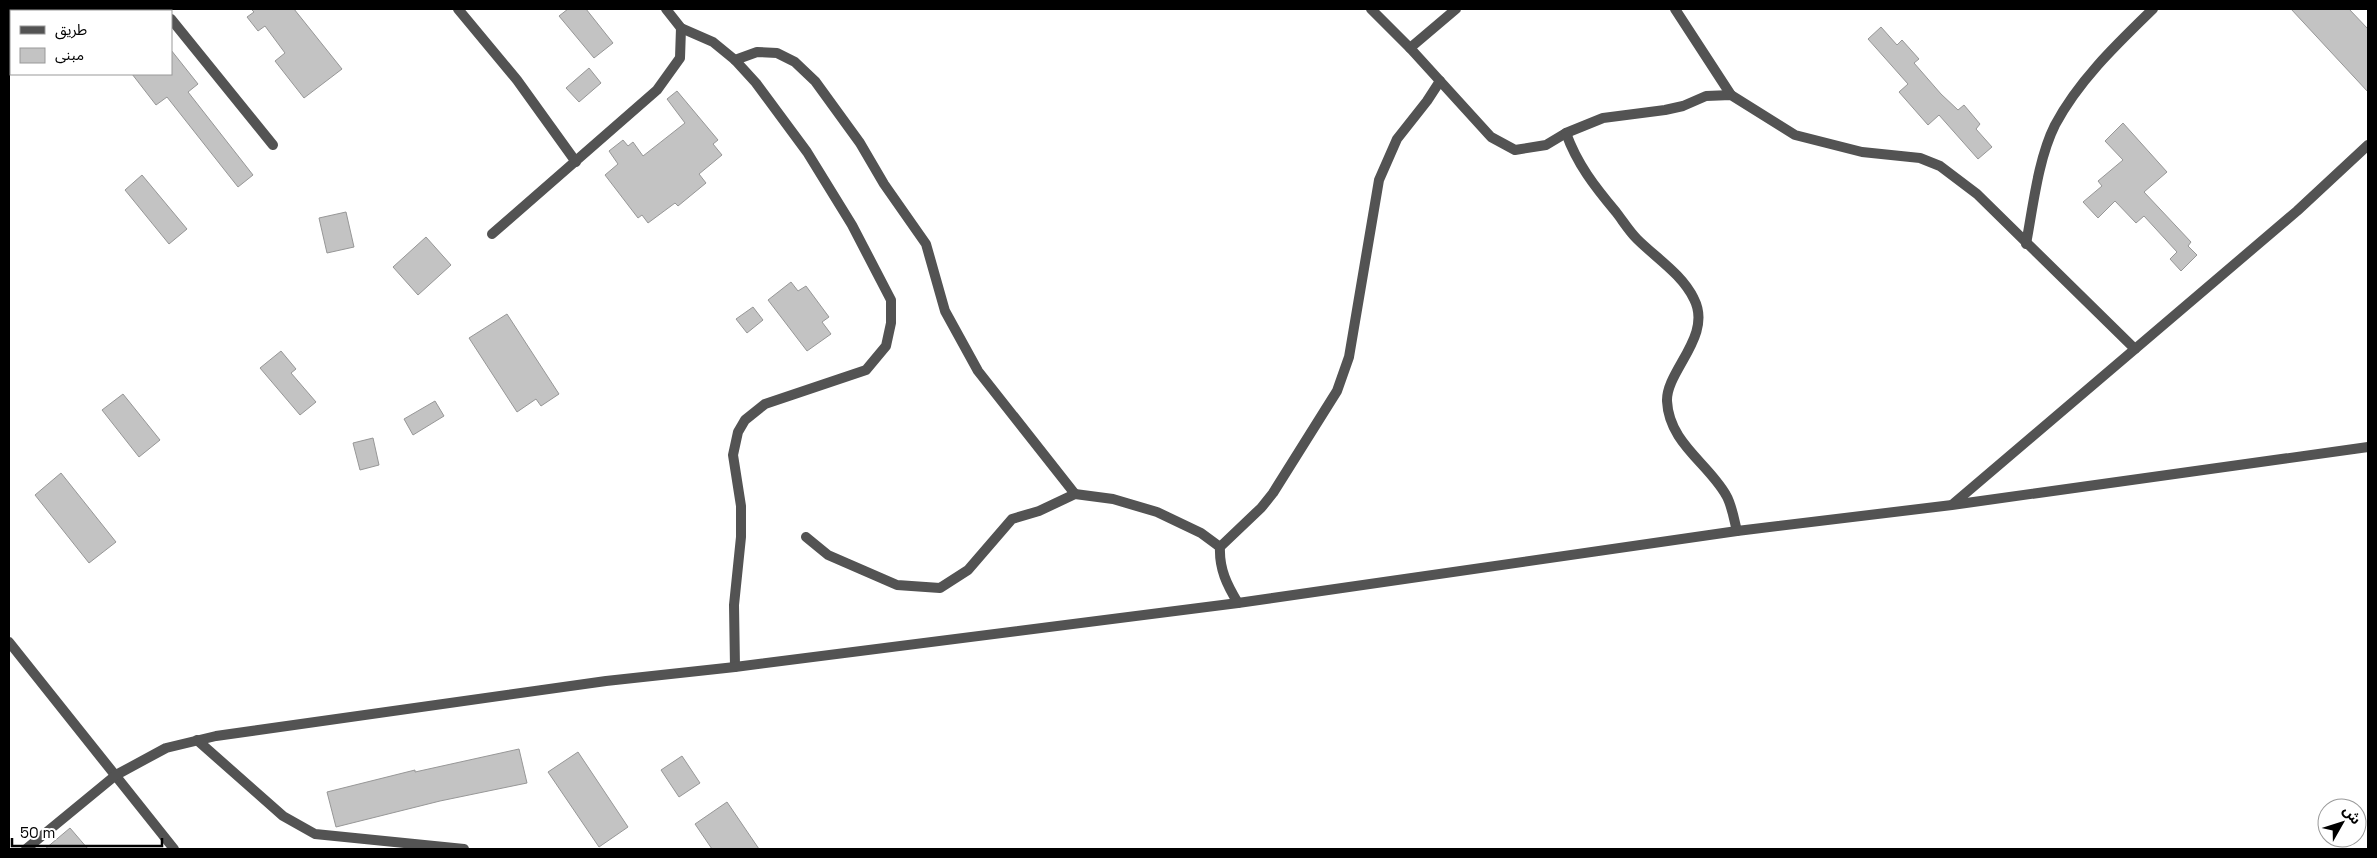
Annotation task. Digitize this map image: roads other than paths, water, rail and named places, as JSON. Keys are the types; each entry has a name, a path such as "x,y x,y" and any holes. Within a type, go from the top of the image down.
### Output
{"street":[{"path":"458,9 517,80 576,162"},
{"path":"666,9 681,28 713,42 735,60 756,83 807,152 852,225 891,300 891,323 886,346 866,370 765,404 745,420 738,432 733,455 736,484 741,506 741,538 734,605 734,667"},
{"path":"1371,9 1410,48 1491,137 1515,150 1546,145 1566,133 1603,118 1665,110 1683,106 1706,96 1731,95"},
{"path":"1410,48 1456,9"},
{"path":"1675,9 1731,95 1794,135 1862,152 1920,158 1940,166 1977,194 2135,349"},
{"path":"2026,244 2041,168 2055,126 2077,90 2116,45 2154,9"},
{"path":"172,20 273,145"},
{"path":"492,234 658,90 680,58 681,28"},
{"path":"735,60 757,52 777,53 795,62 820,88 860,143 884,184 926,244 945,311 978,371 1075,494"},
{"path":"1238,603 1226,582 1219,562 1220,547 1273,493 1337,391 1349,357 1379,180 1396,139 1427,101 1440,81"},
{"path":"1566,133 1574,153 1591,184 1636,238 1670,268 1693,296 1698,307 1699,319 1690,349 1667,398 1668,413 1676,432 1727,496 1737,531"},
{"path":"1952,505 2297,211 2368,145"},
{"path":"26,849 116,775 166,748 198,740 421,705 606,680 734,667 1238,603 1737,531 1952,505 2368,446"},
{"path":"806,537 828,555 897,586 940,588 968,570 1012,519 1039,511 1075,494 1113,498 1157,512 1201,533 1220,547"},
{"path":"9,642 174,849"},
{"path":"198,740 283,816 315,834 464,849"}]}
